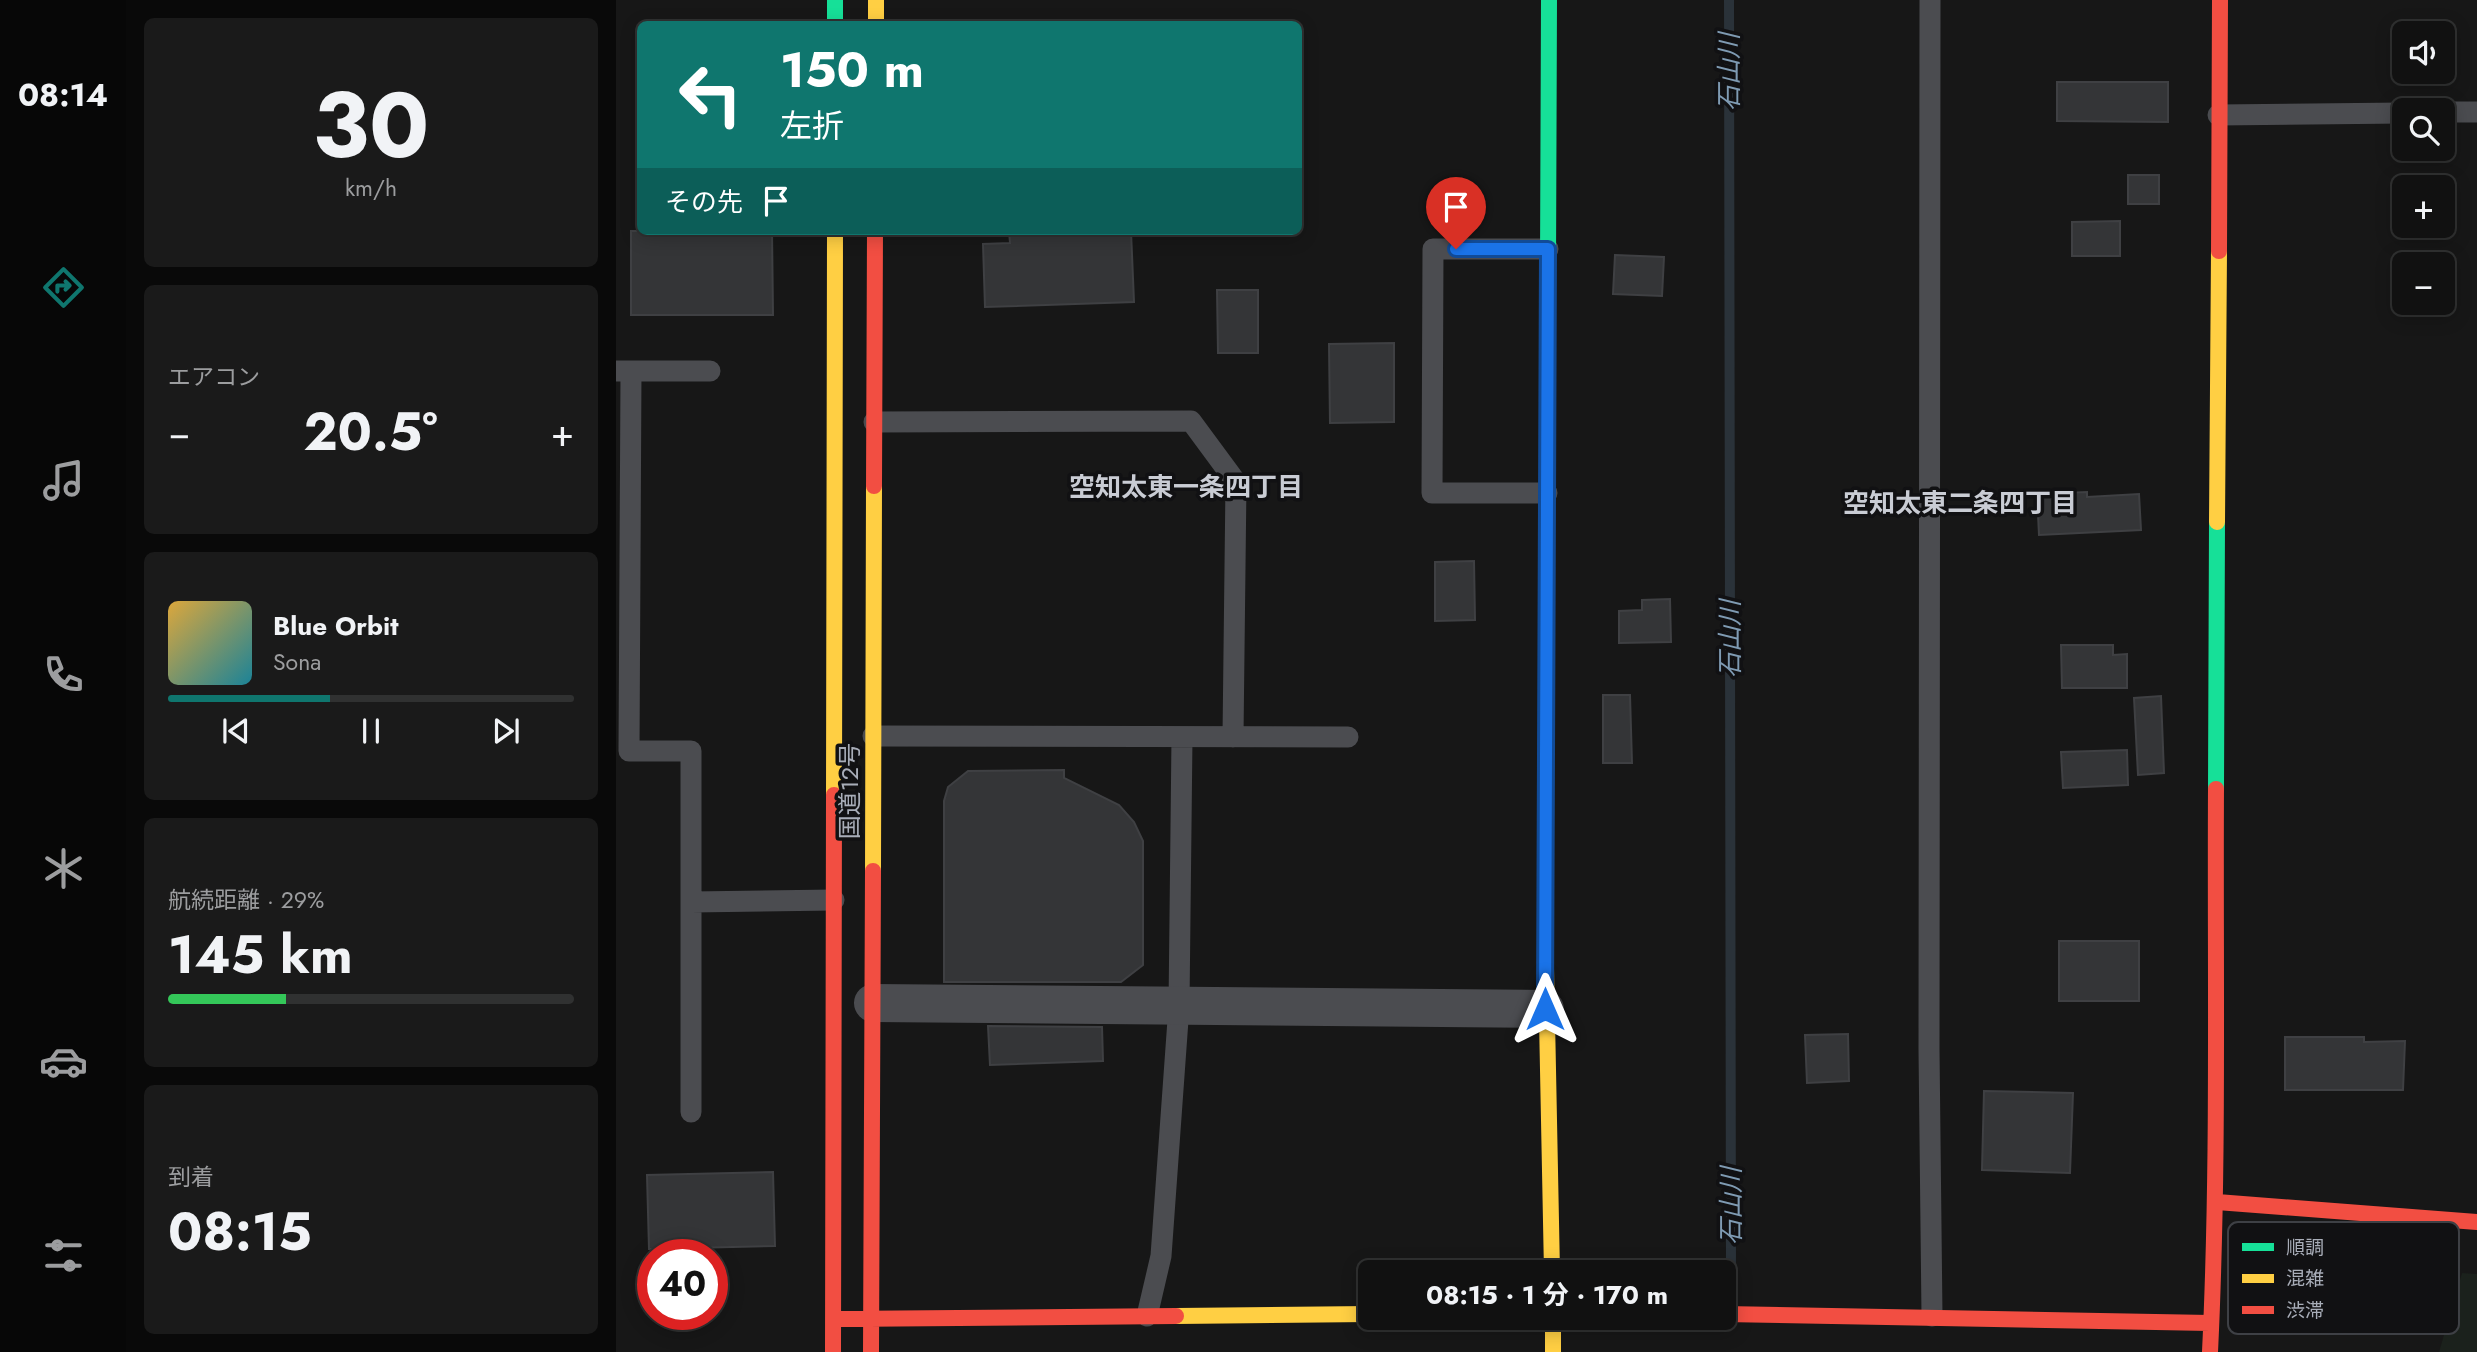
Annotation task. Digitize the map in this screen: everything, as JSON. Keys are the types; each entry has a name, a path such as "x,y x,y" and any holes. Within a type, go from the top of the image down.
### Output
{"main road":[{"path":"835,0 835,21"},
{"path":"876,0 876,21"},
{"path":"1549,0 1545,1009 1552,1260"},
{"path":"2210,1352 2217,1202 2214,1069 2220,0"},
{"name":"国道12号","path":"833,1352 835,235"},
{"name":"国道12号","path":"872,1352 875,235"},
{"path":"2217,1202 2477,1222"},
{"path":"834,1319 1358,1314"},
{"path":"1736,1314 2210,1323"},
{"path":"1553,1330 1553,1352"}],"street":[{"path":"873,1003 1545,1009"}],"lane":[{"path":"1930,0 1929,1049 1932,1316"},
{"path":"2455,112 2477,112"},
{"path":"2218,115 2392,113"},
{"path":"1547,493 1433,494 1433,248 1548,249"},
{"path":"691,1112 691,751 629,751 624,370 710,371"},
{"path":"874,422 1191,421 1236,482 1233,737"},
{"path":"873,736 1348,737"},
{"path":"1147,1316 1161,1256 1179,1006 1182,737"},
{"path":"691,902 834,900"}],"shaded area":[{"path":"2462,1273 2477,1274 2477,1352 2439,1352 2444,1334 2459,1334 2459,1283"}],"building":[{"path":"2057,82 2168,82 2168,122 2057,121"},
{"path":"2128,175 2159,175 2159,204 2128,204"},
{"path":"2120,221 2120,256 2072,256 2072,222"},
{"path":"631,231 637,231 637,235 772,235 773,315 631,315"},
{"path":"1009,235 1131,235 1134,302 985,307 983,244 1010,243"},
{"path":"1615,255 1664,257 1662,296 1613,294"},
{"path":"1217,290 1258,290 1258,353 1218,353"},
{"path":"1394,343 1394,422 1330,423 1329,344"},
{"path":"2087,492 2087,497 2139,494 2141,530 2039,535 2037,494"},
{"path":"1474,561 1475,620 1435,621 1435,562"},
{"path":"1670,599 1671,642 1619,643 1619,611 1642,610 1642,600"},
{"path":"2061,645 2113,645 2113,655 2127,654 2127,688 2062,688"},
{"path":"1603,695 1630,695 1632,763 1603,763"},
{"path":"2161,696 2164,773 2138,775 2134,698"},
{"path":"2127,750 2128,785 2063,788 2061,752"},
{"path":"1064,770 1064,778 1119,805 1134,822 1143,841 1143,965 1121,982 944,982 944,801 948,787 968,771"},
{"path":"2059,941 2139,941 2139,1001 2059,1001"},
{"path":"988,1026 1102,1027 1103,1061 990,1065"},
{"path":"1848,1034 1849,1081 1807,1083 1805,1035"},
{"path":"2285,1037 2364,1037 2364,1042 2405,1041 2403,1090 2285,1090"},
{"path":"1984,1091 2073,1093 2070,1173 1982,1170"},
{"path":"773,1172 775,1246 728,1247 728,1239 649,1239 647,1175"}],"waterway":[{"name":"石山川","path":"1729,0 1731,1260"}],"traffic: fast":[{"path":"835,0 835,21"},
{"path":"1547,535 1549,0"},
{"path":"2216,789 2217,522"}],"traffic: slow":[{"path":"876,0 876,21"},
{"path":"834,795 835,235"},
{"path":"2217,522 2219,251"},
{"path":"873,871 874,486"},
{"path":"1545,918 1552,1260"},
{"path":"1176,1316 1358,1314"},
{"path":"1553,1330 1553,1352"}],"traffic: jam":[{"path":"2219,251 2220,0"},
{"path":"874,486 875,235"},
{"path":"1545,918 1547,535"},
{"path":"2210,1352 2216,1141 2216,789"},
{"path":"833,1352 834,795"},
{"path":"871,1352 873,871"},
{"path":"2217,1202 2477,1222"},
{"path":"1736,1314 2210,1323"},
{"path":"839,1319 1176,1316"}],"district":[{"name":"空知太東一条四丁目","path":"1186,487"},
{"name":"空知太東二条四丁目","path":"1960,503"}],"route":[{"path":"1456,249 1548,249 1545,1009"}]}
